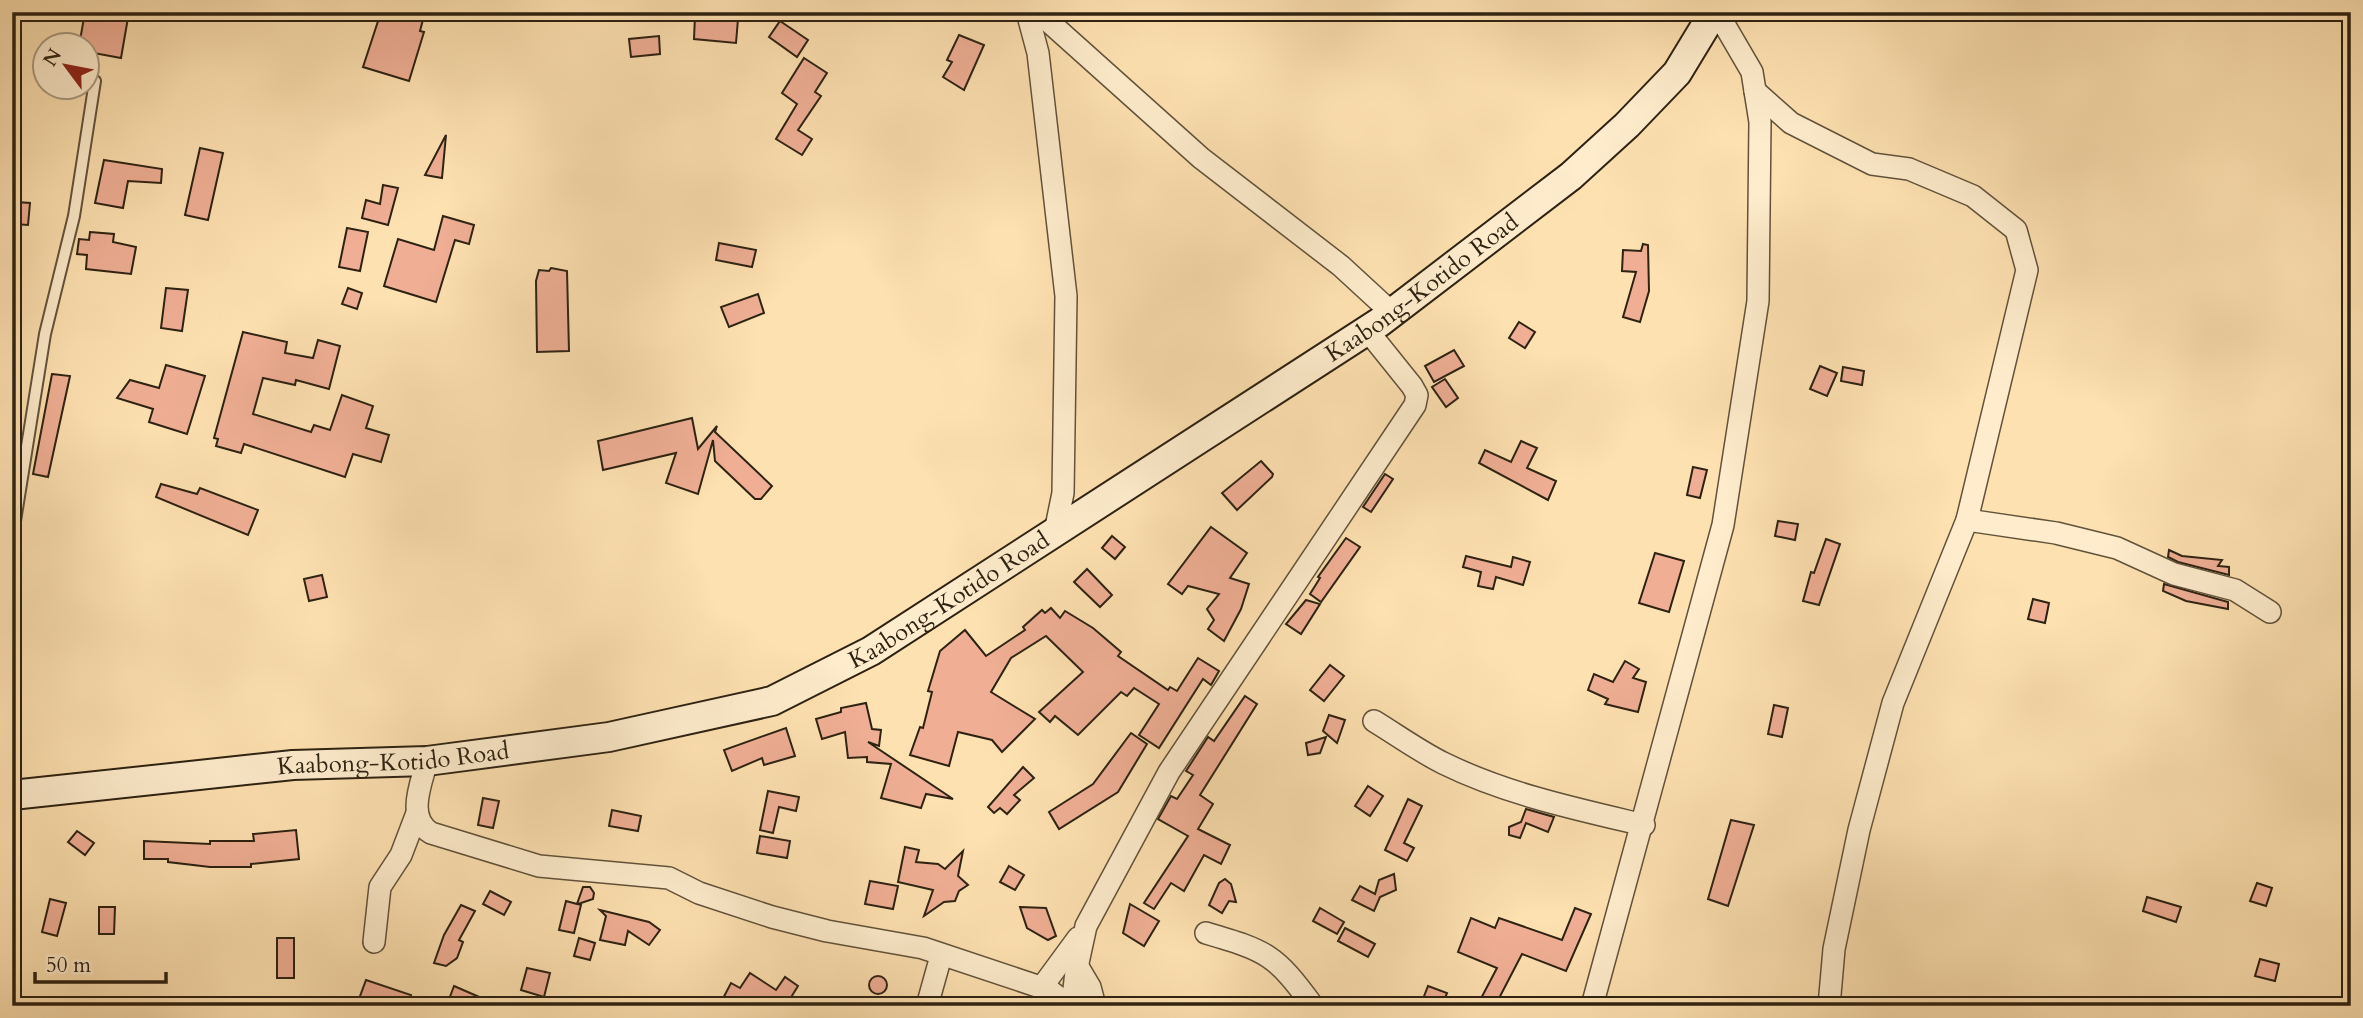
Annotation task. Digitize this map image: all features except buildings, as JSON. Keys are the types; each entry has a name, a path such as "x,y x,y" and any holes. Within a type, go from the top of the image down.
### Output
{"main road":[{"name":"Kaabong-Kotido Road","path":"12,795 293,765 427,761 622,734 772,701 871,651 1367,330 1571,176 1627,125 1676,73 1715,12"}],"street":[{"path":"1027,12 1038,54 1066,296 1063,493 1055,532"},
{"path":"1038,12 1201,158 1341,266 1391,312"},
{"path":"1592,1006 1644,825 1723,525 1744,405 1758,300 1761,175 1755,91 1752,72 1715,12"},
{"path":"1755,91 1791,123 1872,164 1909,169 1973,196 2016,230 2027,270 1966,520 1893,703 1854,856 1834,949 1829,1006"},
{"path":"1042,987 1086,926 1169,772 1415,405 1417,395 1412,386 1367,330"},
{"path":"1966,520 2056,533 2117,548 2174,574 2235,590 2270,612"},
{"path":"1374,721 1443,763 1477,777 1562,806 1644,825"},
{"path":"374,942 380,887 401,855 417,813 427,761"},
{"path":"417,813 419,822 431,833 482,851 539,866 669,878 699,893 772,917 827,931 923,948 1042,987 1071,1006 1086,926"},
{"path":"1206,933 1261,950 1282,965 1313,1006"},
{"path":"927,1006 941,956"},
{"path":"1077,965 1090,987 1095,1006"}],"lane":[{"path":"12,540 45,334 74,216 93,102"}]}
